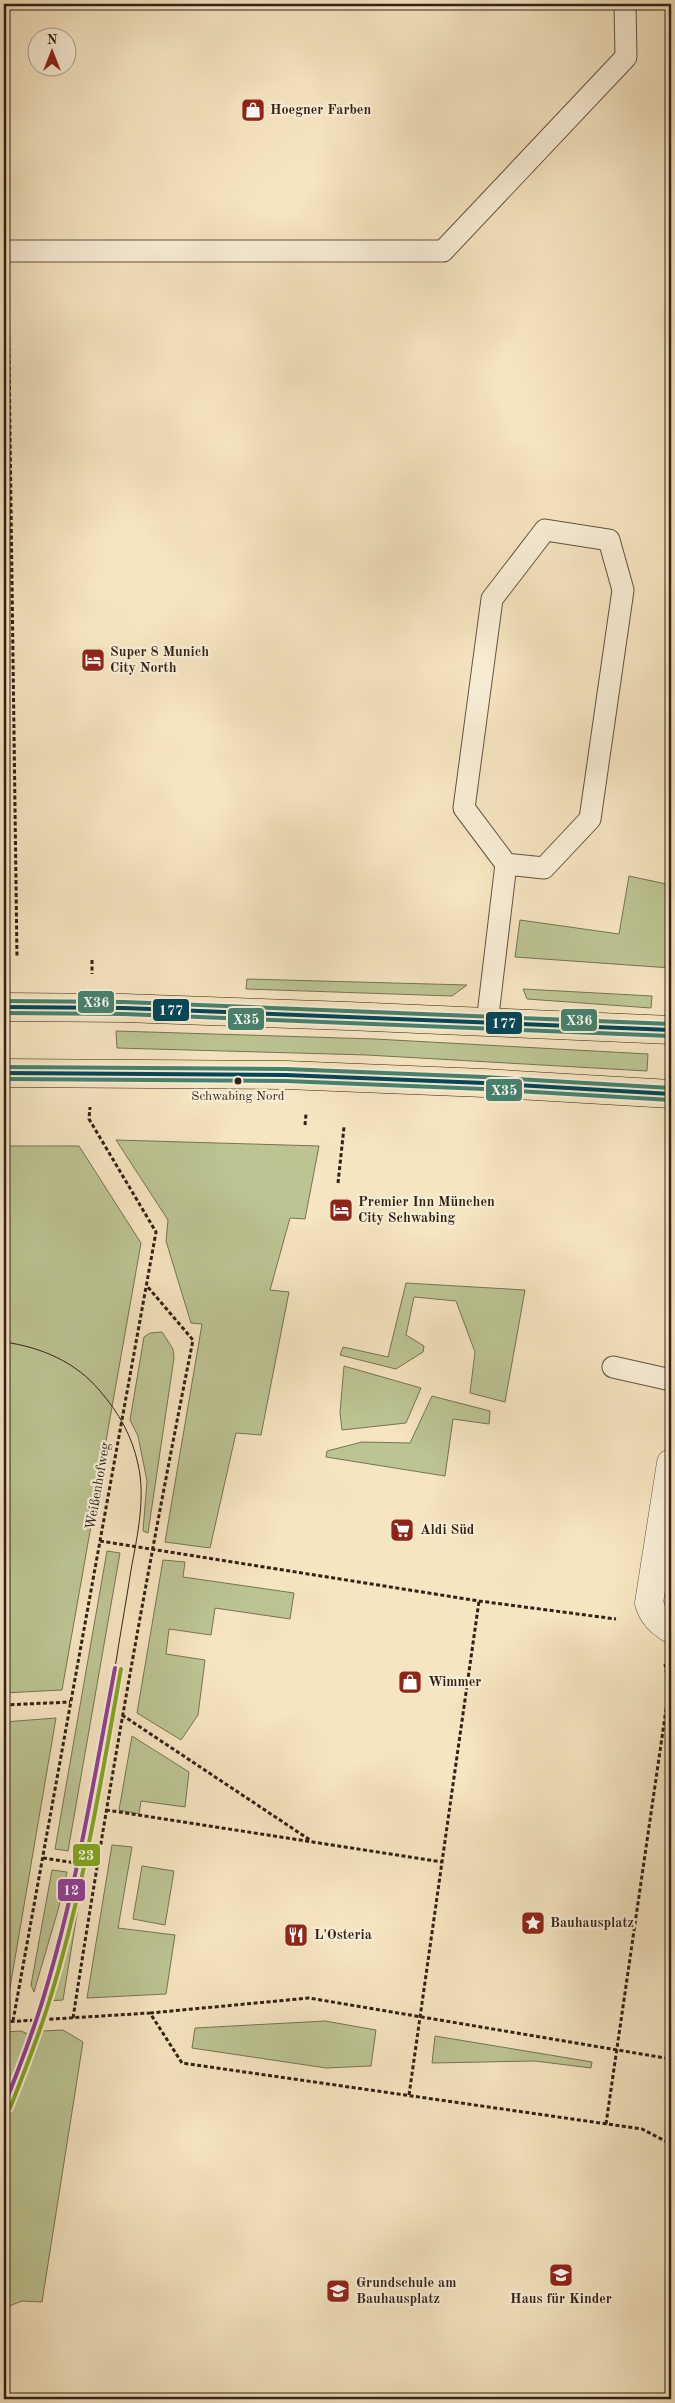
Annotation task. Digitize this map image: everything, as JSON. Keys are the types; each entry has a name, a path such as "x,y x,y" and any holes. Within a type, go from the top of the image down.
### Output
{"main road":[{"path":"4,1007 348,1016 671,1030"},
{"path":"4,1073 286,1075 484,1083 671,1094"}],"street":[{"path":"666,1625 653,1614 649,1603 671,1463"}],"lane":[{"path":"6,251 443,251 626,58 624,4"},
{"path":"487,1022 506,864 464,808 492,599 545,530 609,540 623,590 590,819 544,868 506,864"},
{"path":"613,1367 671,1380"}],"path":[{"path":"8,4 6,251 17,958"},
{"path":"92,960 92,1008"},
{"name":"Weißenhofweg","path":"13,2021 156,1232 89,1119 91,1073"},
{"path":"305,1125 306,1114"},
{"path":"338,1183 344,1127"},
{"path":"72,2018 96,1866 151,1550 193,1340 146,1285"},
{"path":"100,1541 479,1601 666,1625 668,1689 606,2124"},
{"path":"409,2095 479,1601"},
{"path":"4,1706 70,1702"},
{"path":"122,1715 312,1842"},
{"path":"106,1810 442,1862"},
{"path":"43,1858 96,1866"},
{"path":"4,2022 150,2013 309,1998 420,2015 671,2059"},
{"path":"150,2013 182,2064 642,2129 671,2144"}],"green space":[{"path":"629,876 671,885 671,968 515,957 520,920 619,934"},
{"path":"247,979 467,985 452,996 246,989"},
{"path":"523,989 652,996 651,1008 527,999"},
{"path":"116,1031 375,1039 648,1054 647,1071 367,1055 117,1048"},
{"path":"116,1140 319,1146 305,1219 290,1218 270,1290 289,1292 261,1435 236,1433 210,1548 165,1542 202,1324 191,1323 166,1241 168,1220"},
{"path":"4,1146 79,1146 141,1243 62,1690 4,1693"},
{"path":"406,1283 525,1290 505,1402 470,1393 475,1352 456,1301 414,1297 406,1335 424,1346 423,1352 396,1369 340,1355 343,1347 388,1357"},
{"path":"162,1332 173,1349 174,1358 148,1533 143,1531 147,1481 138,1436 130,1420 144,1337 150,1333"},
{"path":"344,1366 421,1388 406,1423 342,1430 340,1412"},
{"path":"432,1396 490,1411 489,1424 453,1419 445,1476 326,1457 327,1451 362,1442 410,1443"},
{"path":"107,1551 120,1553 68,1851 55,1849"},
{"path":"163,1560 185,1562 183,1577 294,1593 290,1619 215,1608 211,1635 169,1629 166,1654 205,1660 198,1715 181,1740 137,1713"},
{"path":"56,1718 6,2011 4,2011 4,1722"},
{"path":"132,1736 189,1772 185,1807 141,1801 139,1814 119,1810"},
{"path":"112,1845 132,1847 118,1928 175,1935 166,1994 87,1998"},
{"path":"142,1866 174,1871 165,1925 133,1919"},
{"path":"52,1870 67,1872 34,1992 31,1985"},
{"path":"83,1877 63,2000 48,2001"},
{"path":"325,2021 376,2030 371,2066 326,2068 192,2048 195,2028"},
{"path":"63,2030 83,2042 42,2302 22,2301 4,2308 4,2032 21,2031 39,2039 43,2031"},
{"path":"435,2036 592,2062 591,2068 535,2061 432,2063"}],"tram line":[{"path":"4,1342 18,1344 57,1357 80,1372 91,1381 113,1408 124,1425 132,1444 140,1477 141,1504 115,1668"}],"transit line":[{"name":"X36","path":"4,1001 124,1002 671,1024"},
{"name":"177","path":"4,1007 124,1008 671,1030"},
{"name":"X35","path":"4,1013 124,1014 671,1036"},
{"name":"X36","path":"4,1067 286,1069 484,1077 671,1088"},
{"name":"177","path":"4,1073 286,1075 484,1083 671,1094"},
{"name":"X35","path":"4,1079 286,1081 484,1089 671,1100"},
{"name":"12","path":"4,2106 25,2053 55,1958 84,1835 115,1668"},
{"name":"23","path":"10,2108 45,2015 72,1920 90,1837 121,1669"}],"place":[{"name":"Hoegner Farben","path":"253,110"},
{"name":"Super 8 Munich City North","path":"93,660"},
{"name":"Schwabing Nord","path":"238,1081"},
{"name":"Premier Inn München City Schwabing","path":"341,1210"},
{"name":"Aldi Süd","path":"402,1530"},
{"name":"Wimmer","path":"410,1682"},
{"name":"Bauhausplatz","path":"533,1923"},
{"name":"L'Osteria","path":"296,1935"},
{"name":"Haus für Kinder","path":"561,2275"},
{"name":"Grundschule am Bauhausplatz","path":"338,2291"}]}
